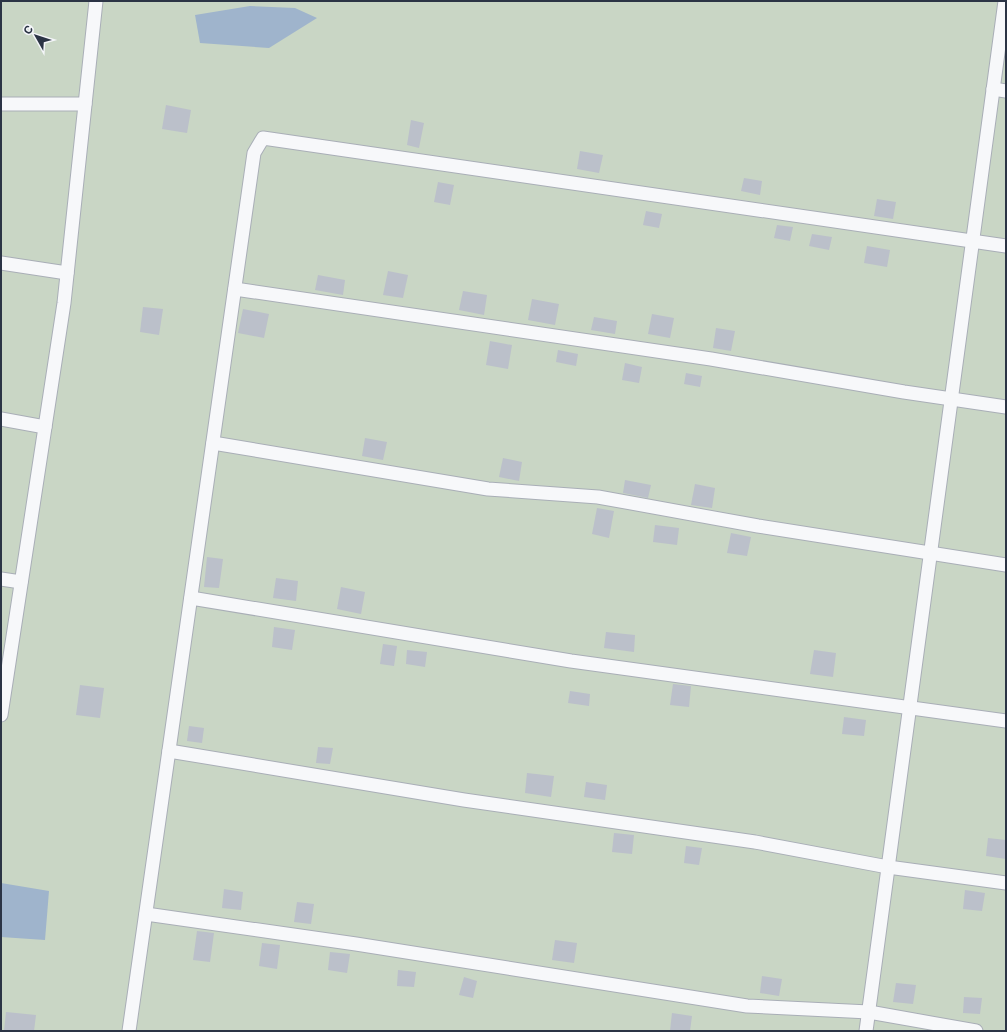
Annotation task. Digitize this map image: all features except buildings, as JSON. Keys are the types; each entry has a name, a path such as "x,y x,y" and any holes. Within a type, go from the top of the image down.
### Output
{"lane":[{"path":"1,715 64,303 96,1"},
{"path":"866,1031 1005,1"},
{"path":"993,89 1006,91"},
{"path":"1,104 85,104"},
{"path":"129,1031 254,153 263,138 1006,246"},
{"path":"1,263 67,273"},
{"path":"235,289 711,359 1006,407"},
{"path":"1,420 45,427"},
{"path":"213,443 488,489 598,497 758,526 1006,565"},
{"path":"1,579 21,582"},
{"path":"191,598 571,661 1006,721"},
{"path":"169,751 464,800 755,842 888,867 1006,883"},
{"path":"146,914 364,945 747,1006 869,1012 976,1031"}],"green space":[{"path":"1,1 1006,1 1006,1031 1,1031"}],"water":[{"path":"250,6 295,8 317,18 269,48 200,43 195,15"},
{"path":"1,883 49,891 45,940 1,937"}]}
